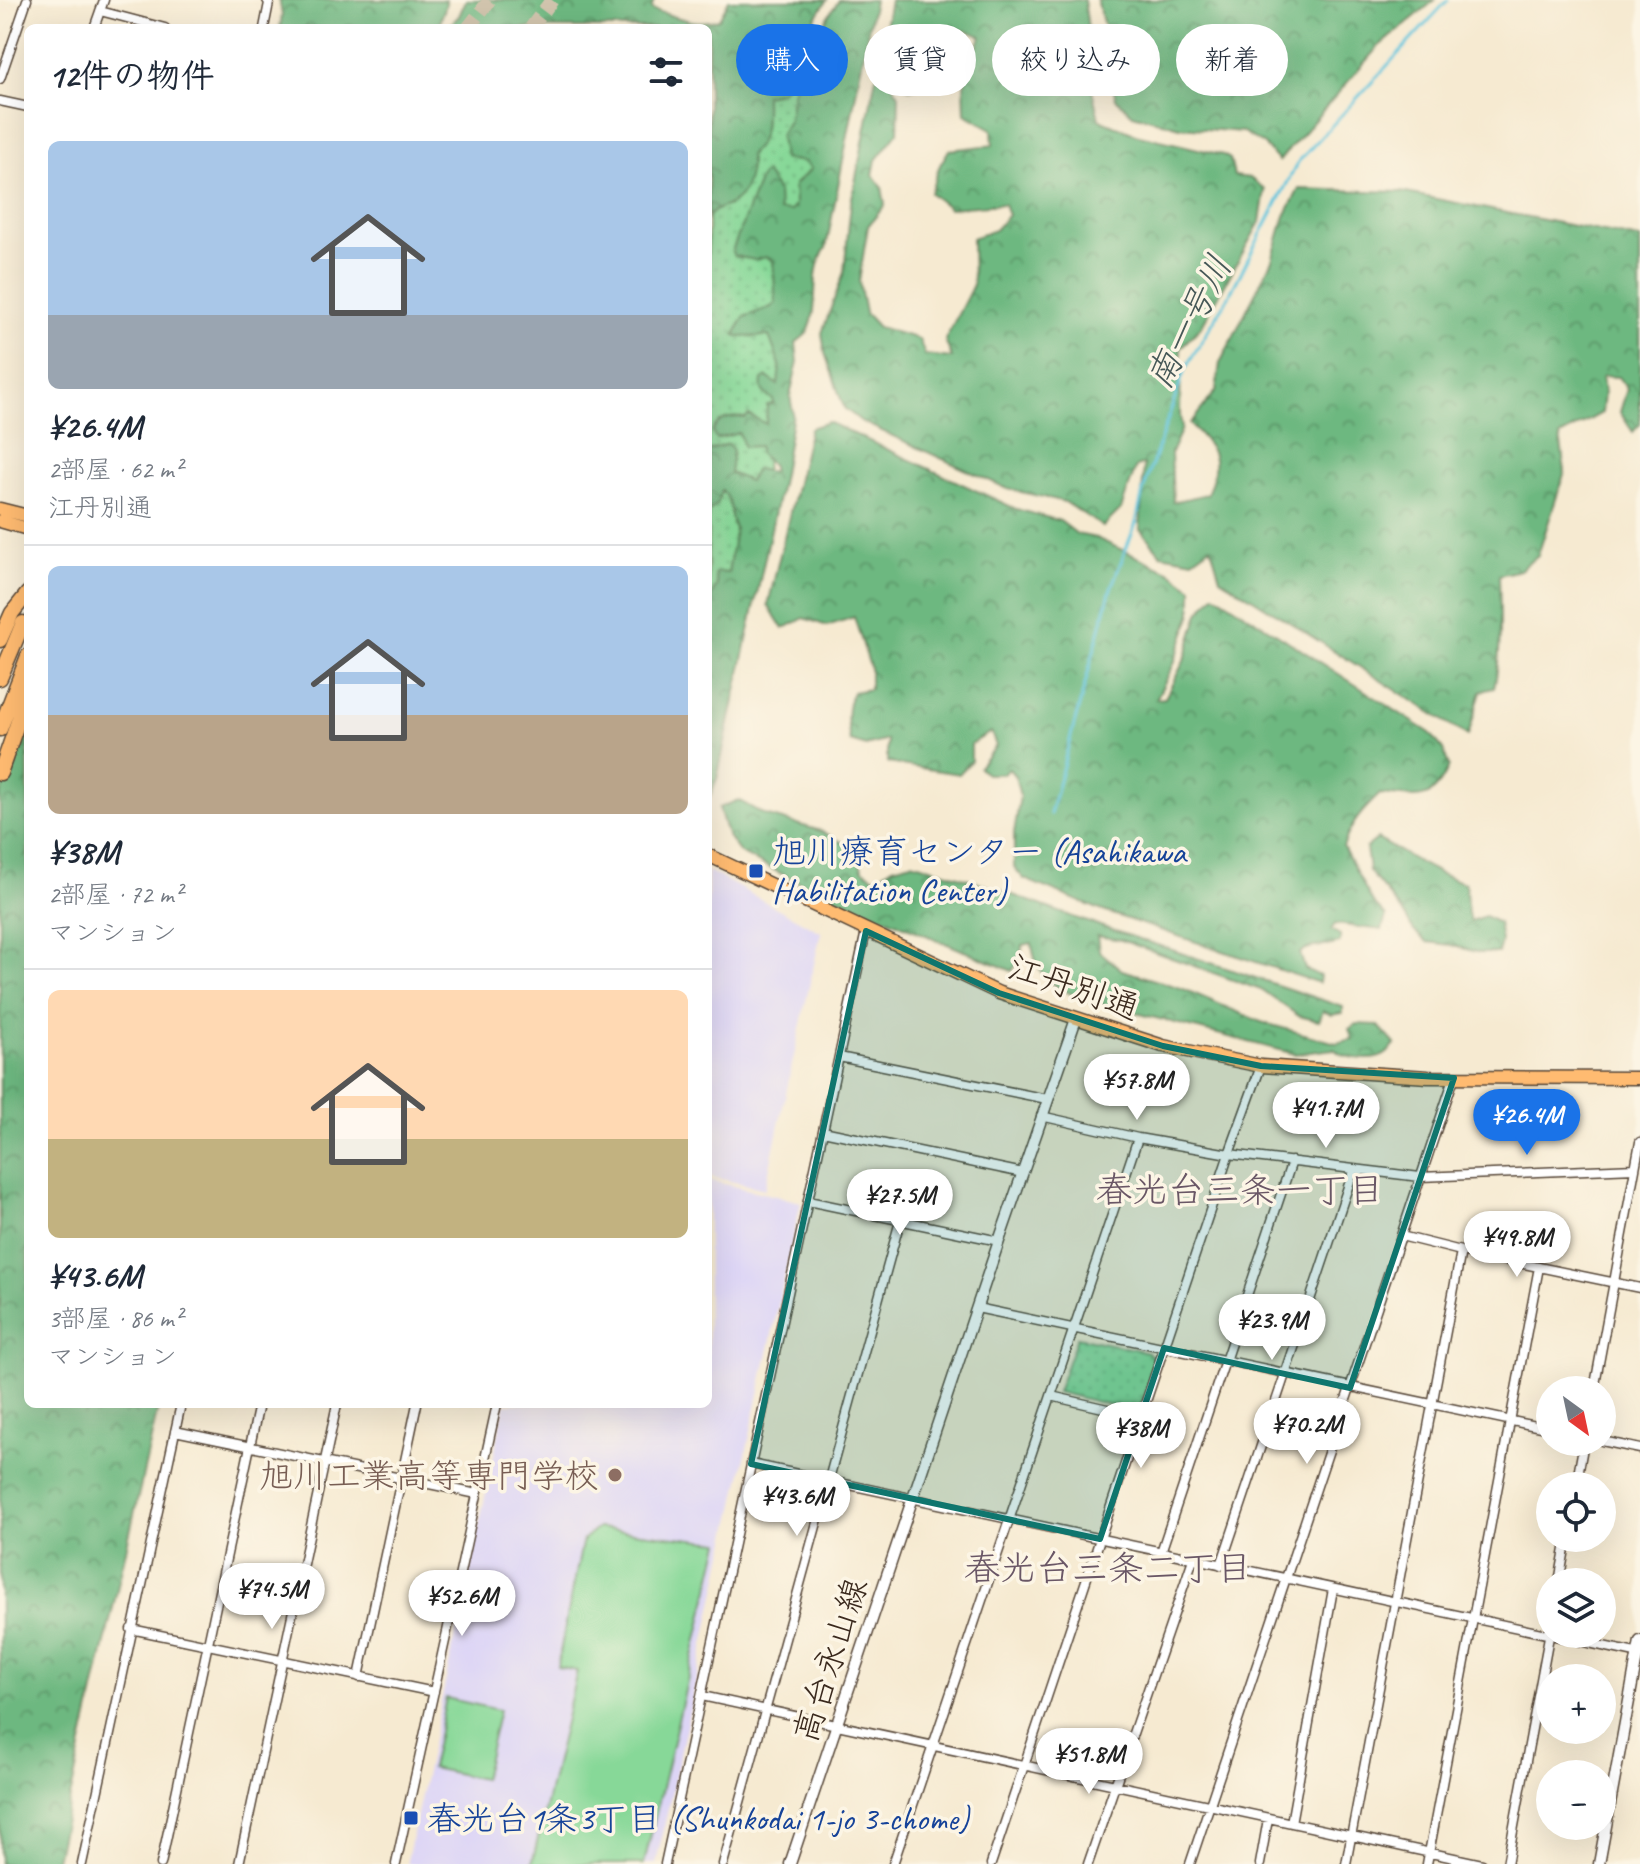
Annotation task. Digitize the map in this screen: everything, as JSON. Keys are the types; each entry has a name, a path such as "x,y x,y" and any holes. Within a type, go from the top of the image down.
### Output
{"highway":[{"path":"0,640 12,613 24,598"},
{"path":"0,678 23,623"},
{"path":"0,729 24,666"},
{"path":"0,773 24,704"}],"main road":[{"path":"0,509 24,515"},
{"path":"0,521 24,528"},
{"name":"江丹別通","path":"712,857 999,993 1163,1046 1261,1066 1454,1078 1640,1078"}],"street":[{"path":"0,79 27,0"},
{"path":"95,24 104,0"},
{"path":"265,24 267,0"},
{"path":"100,11 150,24"},
{"path":"0,101 24,106"},
{"path":"665,1864 866,931"},
{"name":"高台永山線","path":"790,1864 1076,1019"},
{"path":"839,1057 1047,1099"},
{"path":"991,1864 1261,1066"},
{"path":"1190,1864 1454,1078"},
{"path":"1041,1116 1229,1154 1420,1177 1635,1168"},
{"path":"823,1131 1023,1173"},
{"path":"893,1864 1138,1138"},
{"path":"1597,1376 1640,1142"},
{"path":"1161,1552 1292,1161"},
{"path":"1221,1565 1354,1169"},
{"path":"808,1201 999,1241"},
{"path":"723,1864 900,1221"},
{"path":"1401,1236 1640,1288"},
{"path":"1346,1864 1461,1251"},
{"path":"1427,1864 1539,1267"},
{"path":"977,1308 1536,1426"},
{"path":"1051,1396 1142,1417"},
{"path":"82,1864 180,1408"},
{"path":"161,1864 258,1408"},
{"path":"239,1864 336,1408"},
{"path":"359,1677 416,1408"},
{"path":"396,1864 496,1408"},
{"path":"175,1431 477,1494"},
{"path":"1616,1444 1640,1449"},
{"path":"751,1464 1395,1603 1536,1630"},
{"path":"1088,1864 1193,1559"},
{"path":"1291,1823 1333,1589"},
{"path":"131,1629 434,1692"},
{"path":"1599,1864 1640,1641"},
{"path":"1507,1864 1547,1648"},
{"path":"1615,1648 1639,1654"},
{"path":"702,1696 1482,1864"},
{"path":"1260,1864 1268,1819"}],"highlighted area":[{"path":"866,931 999,993 1163,1046 1261,1066 1454,1078 1350,1388 1164,1348 1100,1539 751,1464"}],"shaded area":[{"path":"712,873 821,932 765,1189 712,1177"},
{"name":"旭川工業高等専門学校","path":"712,1181 801,1202 656,1864 408,1864 504,1408 712,1408"}],"green space":[{"path":"279,0 446,0 440,24 281,24"},
{"path":"466,0 654,0 651,9 701,22 719,19 729,0 827,0 812,24 736,24 736,96 765,96 764,127 760,142 749,155 749,173 740,196 712,213 712,24 451,24 459,16"},
{"path":"839,0 874,0 869,24 864,24 864,52 826,248 817,267 812,319 808,332 796,343 798,362 790,396 793,413 783,474 712,791 712,594 717,585 715,574 728,573 735,529 729,502 722,490 712,509 712,450 728,444 733,450 730,473 749,481 756,469 773,472 771,464 759,453 759,446 744,447 739,433 716,439 712,432 722,421 749,415 766,424 767,405 773,404 773,400 763,392 762,380 767,377 778,385 780,365 769,336 735,335 744,317 776,303 773,261 766,257 755,260 734,256 732,251 761,176 765,173 778,191 779,210 791,211 795,204 794,185 811,169 805,162 783,159 780,135 789,119 792,96 848,96 848,24 824,24"},
{"path":"890,0 1084,0 1087,24 992,24 992,96 1094,96 1099,119 1135,134 1223,155 1230,159 1234,176 1250,178 1265,190 1260,222 1201,327 1181,347 1182,428 1171,453 1173,502 1207,494 1212,482 1215,464 1210,448 1190,424 1216,391 1220,363 1272,260 1285,216 1299,189 1401,192 1640,239 1640,424 1633,432 1620,412 1627,389 1618,377 1602,376 1602,413 1560,436 1565,471 1538,555 1520,570 1499,575 1497,674 1494,688 1481,691 1468,736 1220,578 1211,547 1193,560 1161,554 1140,529 1144,464 1136,467 1121,509 1103,527 1065,502 1008,489 862,422 844,408 825,353 822,333 844,272 851,203 872,96 899,96 898,132 876,160 873,175 882,187 885,205 868,226 859,281 865,313 878,327 919,339 925,355 952,358 945,340 973,285 972,238 995,230 1008,215 1004,204 949,208 930,193 949,150 993,145 992,129 965,114 964,96 976,96 976,50 981,36 976,34 976,24 886,24"},
{"path":"1097,0 1435,0 1378,47 1279,161 1264,145 1243,132 1180,127 1133,114 1115,96 1160,96 1160,24 1103,24"},
{"path":"712,42 736,47 736,96 841,96 712,731"},
{"path":"828,422 1016,509 1060,521 1077,534 1096,538 1171,572 1192,588 1192,613 1173,666 1156,699 1165,698 1185,659 1199,613 1215,594 1430,733 1443,749 1449,766 1443,779 1430,793 1422,796 1380,794 1358,818 1343,847 1373,903 1386,916 1382,930 1335,924 1331,930 1340,935 1340,942 1309,948 1300,953 1305,969 1320,976 1319,983 1103,911 1024,879 1014,867 1014,833 1020,796 1015,776 1009,769 1003,774 986,774 979,767 996,746 991,732 971,744 971,761 959,774 887,763 887,740 866,746 850,741 847,716 850,698 853,692 870,689 870,667 854,617 827,626 804,618 783,629 768,605 810,428"},
{"path":"24,728 24,1408 158,1408 55,1864 0,1864 0,796"},
{"path":"738,800 765,815 821,831 858,851 862,869 876,878 893,867 912,862 1343,1007 1343,1013 1332,1015 1323,1011 1319,1021 1299,1016 1261,990 1121,940 1097,936 1099,951 1122,970 1181,988 1261,1022 1336,1043 1353,1039 1349,1029 1356,1024 1378,1025 1395,1044 1386,1054 1366,1059 1351,1057 1334,1049 1295,1054 1086,1000 1065,991 1042,974 1032,943 1023,945 1019,961 1012,971 792,879 740,853 727,835 719,808"},
{"path":"1377,839 1432,870 1465,883 1470,921 1485,916 1498,923 1501,941 1498,953 1480,953 1427,942 1414,931 1369,871 1366,848"},
{"path":"1077,1337 1148,1352 1155,1360 1139,1412 1057,1392"},
{"path":"598,1528 720,1542 644,1864 532,1864 577,1671 557,1667 583,1539"},
{"path":"446,1698 499,1710 483,1779 431,1768"}],"waterway":[{"name":"南一号川","path":"1050,814 1111,588 1136,523 1143,491 1185,369 1229,296 1298,162 1448,0"}],"tunnel":[{"path":"471,24 490,0"},
{"path":"534,24 552,0"}],"place":[{"name":"旭川療育センター (Asahikawa Habilitation Center)","path":"756,871"},
{"name":"旭川工業高等専門学校","path":"615,1475"},
{"name":"春光台1条3丁目 (Shunkodai 1-jo 3-chome)","path":"411,1818"}],"district":[{"name":"春光台三条一丁目","path":"1240,1190"},
{"name":"春光台三条二丁目","path":"1108,1568"}]}
